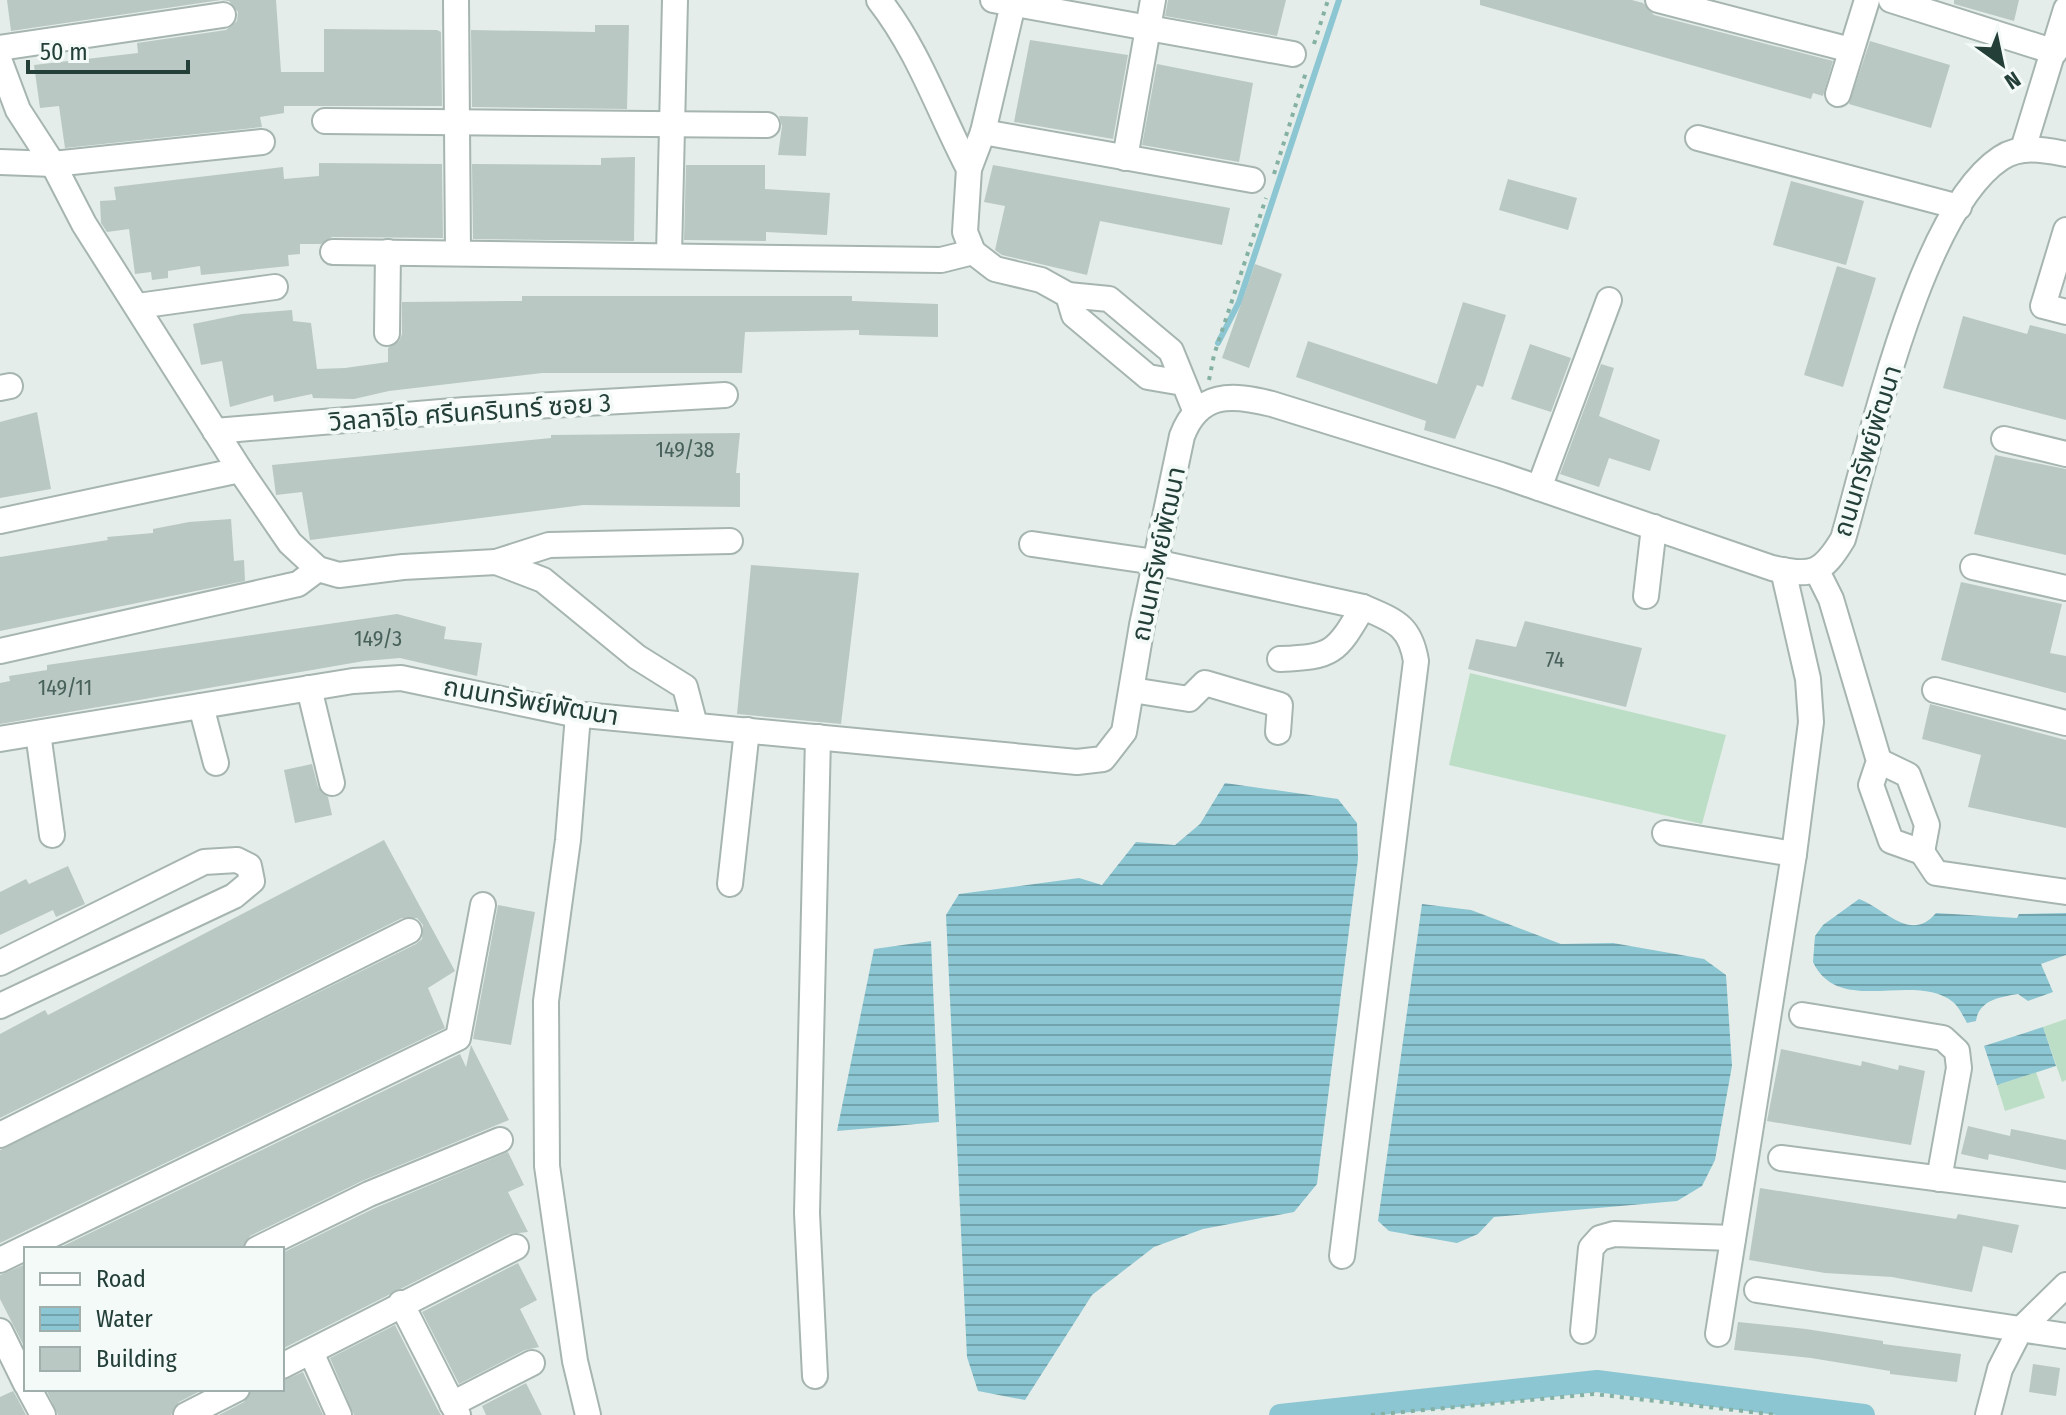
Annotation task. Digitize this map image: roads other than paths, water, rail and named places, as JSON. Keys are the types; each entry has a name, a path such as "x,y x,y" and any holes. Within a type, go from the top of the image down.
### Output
{"street":[{"path":"456,0 458,253"},
{"path":"669,255 675,0"},
{"path":"879,0 915,52 947,128 969,169"},
{"path":"1125,158 1153,0"},
{"path":"1658,0 1851,50"},
{"path":"1838,94 1867,0"},
{"path":"1891,0 2055,52"},
{"path":"1303,60 1007,1 983,132 969,169 965,232 973,252 995,269 1041,280 1068,295 1109,299 1171,351 1183,383 1199,408 1221,397 1246,398 1539,488 1796,574 1817,571 1831,599 1879,761 1871,785 1891,841 1922,852 1936,873 2066,892"},
{"path":"2066,9 2023,149 2066,154"},
{"path":"0,48 223,15"},
{"path":"0,62 18,110 53,164 84,224 240,470 290,543 318,569 339,575 403,567 496,562 549,545 730,541"},
{"path":"325,121 767,125"},
{"path":"983,132 1252,180"},
{"path":"1698,138 1959,207"},
{"path":"0,162 53,164 262,142"},
{"name":"ถนนทรัพย์พัฒนา","path":"1817,571 1832,558 1843,539 1911,303 1927,264 1959,207 2000,159 2023,149"},
{"path":"2066,230 2043,306 2066,312"},
{"path":"333,252 941,260 973,252"},
{"path":"387,333 388,252"},
{"path":"138,306 275,287"},
{"path":"1068,295 1074,315 1148,377 1183,383"},
{"path":"1539,488 1609,300"},
{"name":"วิลลาจิโอ ศรีนครินทร์ ซอย 3","path":"215,431 465,410 725,395"},
{"name":"ถนนทรัพย์พัฒนา","path":"0,739 378,677 401,678 578,715 1077,762 1103,759 1124,732 1182,436 1199,408"},
{"path":"2004,439 2066,454"},
{"path":"0,521 240,470"},
{"path":"1646,596 1654,527"},
{"path":"1032,544 1155,562 1363,607 1393,620 1412,637 1416,661 1342,1256"},
{"path":"496,562 543,580 637,657 685,687 695,725"},
{"path":"1973,567 2066,588"},
{"path":"0,651 298,584 318,569"},
{"path":"1718,1334 1794,854 1811,722 1808,679 1783,570"},
{"path":"1280,659 1320,658 1345,639 1363,607"},
{"path":"1132,690 1189,699 1205,683 1269,701 1280,705 1278,732"},
{"path":"309,688 332,783"},
{"path":"1935,690 2066,723"},
{"path":"201,706 216,763"},
{"path":"578,715 568,840 546,1001 547,1166 575,1361 588,1415"},
{"path":"730,884 747,730"},
{"path":"38,733 52,835"},
{"path":"815,1376 807,1213 818,737"},
{"path":"1879,761 1908,775 1927,825 1922,852"},
{"path":"1665,833 1794,854"},
{"path":"0,963 204,862 237,860 249,866 252,881 234,896 0,1006"},
{"path":"27,1247 458,1038 483,905"},
{"path":"0,1135 409,931"},
{"path":"1802,1015 1943,1038 1957,1051 1959,1068 1939,1179"},
{"path":"261,1247 369,1194 500,1140"},
{"path":"1781,1158 2066,1195"},
{"path":"1583,1331 1591,1248 1600,1238 1614,1234 1733,1238"},
{"path":"284,1365 516,1247"},
{"path":"0,1260 24,1248"},
{"path":"1988,1415 1997,1382 2020,1330 2066,1285"},
{"path":"1757,1290 2066,1336"},
{"path":"401,1303 455,1409 532,1363"},
{"path":"0,1331 20,1378"},
{"path":"311,1352 339,1415"},
{"path":"28,1391 43,1415"},
{"path":"186,1415 233,1391"}],"water":[{"path":"1225,783 1338,799 1357,823 1358,859 1317,1184 1294,1212 1203,1229 1154,1247 1092,1295 1025,1400 978,1391 967,1357 946,915 959,894 1079,878 1102,885 1136,842 1175,845 1200,824"},
{"path":"1859,899 1908,925 1927,921 1936,913 2017,918 2019,914 2066,913 2066,955 2041,964 2053,992 2028,1001 2018,994 1998,998 1981,1008 1976,1021 1967,1023 1953,1002 1937,994 1918,990 1858,991 1840,987 1825,978 1813,962 1815,936 1823,925"},
{"path":"1422,904 1471,910 1561,944 1613,943 1704,959 1726,975 1732,1066 1715,1160 1702,1186 1677,1201 1494,1217 1478,1234 1457,1243 1389,1231 1378,1221"},
{"path":"931,941 939,1122 837,1131 874,949"},
{"path":"2043,1027 2056,1066 1997,1085 1984,1046"}],"waterway":[{"path":"1218,343 1239,302 1339,0"},
{"path":"1280,1415 1597,1381 1864,1415"}]}
